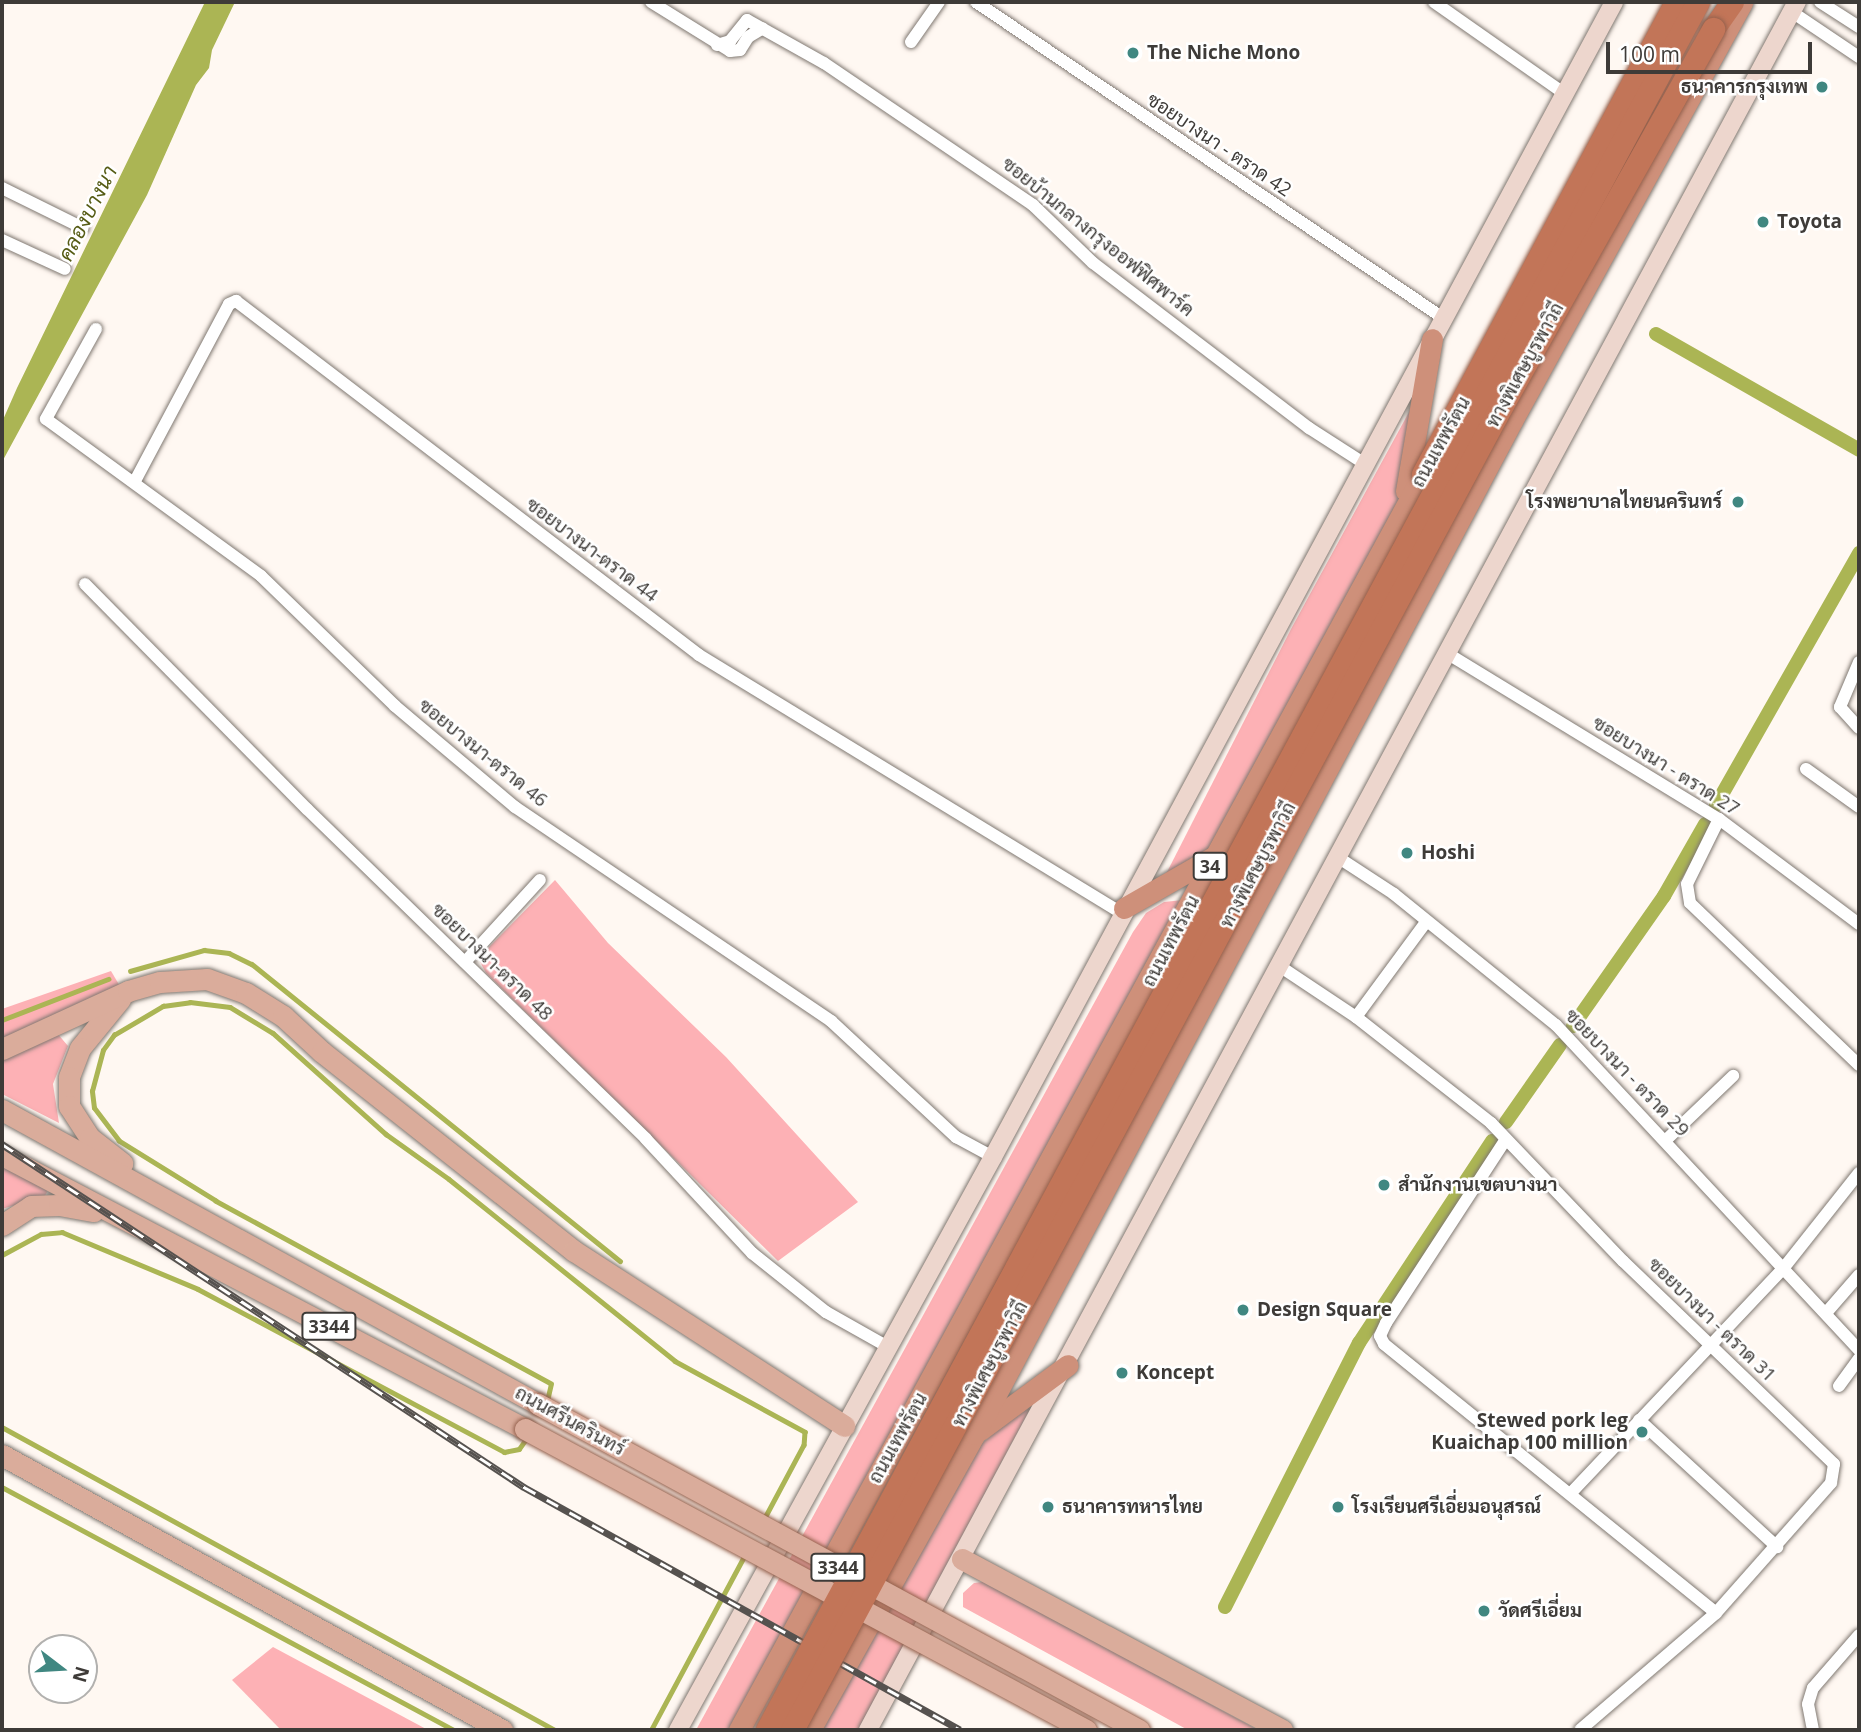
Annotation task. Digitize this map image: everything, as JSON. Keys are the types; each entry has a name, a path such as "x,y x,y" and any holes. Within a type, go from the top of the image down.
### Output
{"highway":[{"name":"ถนนเทพรัตน","path":"739,1730 1678,2"},
{"path":"752,1730 1678,2"},
{"name":"ทางพิเศษบูรพาวิถี","path":"767,1730 1698,2"},
{"name":"ทางพิเศษบูรพาวิถี","path":"792,1730 1496,416 1730,2"},
{"path":"810,1730 975,1434 1512,421 1742,2"},
{"path":"1402,514 1432,339"},
{"path":"1123,911 1215,856"},
{"path":"975,1434 1068,1364"}],"main road":[{"path":"678,1730 993,1157 1614,2"},
{"path":"868,1730 1068,1364 1445,652 1795,7"},
{"path":"2,1049 124,994 160,982 207,979 247,993 283,1016 322,1052 574,1251 844,1426"},
{"path":"124,994 80,1048 69,1077 69,1106 90,1138 166,1198"},
{"name":"ถนนศรีนครินทร์","path":"2,1110 1139,1730"},
{"name":"ถนนศรีนครินทร์","path":"2,1155 525,1429 1086,1730"},
{"path":"2,1225 31,1206 59,1205 132,1223"},
{"path":"2,1455 502,1730"},
{"path":"962,1559 1282,1730"}],"street":[{"name":"ซอยบ้านกลางกรุงออฟฟิศพาร์ค","path":"651,2 717,45 736,52 748,37 763,28 824,63 1033,205 1093,263 1309,428 1365,464"},
{"path":"911,41 939,2"},
{"name":"ซอยบางนา - ตราด 42","path":"976,2 1443,318"},
{"path":"1434,2 1565,94"},
{"path":"1820,2 1859,27"},
{"path":"1795,7 1859,57"},
{"path":"2,188 83,228"},
{"path":"2,240 65,270"},
{"name":"ซอยบางนา-ตราด 44","path":"135,481 229,304 236,301 699,655 1123,911"},
{"name":"ซอยบางนา-ตราด 46","path":"96,329 46,419 135,481 261,576 394,706 515,807 831,1021 956,1137 993,1157"},
{"name":"ซอยบางนา-ตราด 48","path":"85,584 646,1139 752,1253 826,1312 888,1347"},
{"name":"ซอยบางนา - ตราด 27","path":"1445,652 1719,819 1859,924"},
{"path":"1859,662 1840,707 1859,728"},
{"path":"1806,768 1859,807"},
{"path":"1719,819 1687,884 1690,904 1859,1065"},
{"name":"ซอยบางนา - ตราด 29","path":"1336,856 1394,894 1556,1024 1859,1350"},
{"path":"465,962 540,880"},
{"path":"1356,1017 1426,922"},
{"name":"ซอยบางนา - ตราด 31","path":"1278,965 1356,1017 1506,1139 1711,1347 1836,1469 1831,1483 1716,1613 1580,1730"},
{"path":"1666,1140 1733,1076"},
{"path":"1506,1139 1380,1336 1384,1345 1716,1613"},
{"path":"1570,1494 1782,1270 1859,1173"},
{"path":"1826,1312 1859,1275"},
{"path":"1839,1386 1859,1358"},
{"path":"1639,1420 1777,1547"},
{"path":"1813,1730 1808,1704 1813,1688 1859,1635"}],"shaded area":[{"path":"205,2 235,2 212,50 209,68 196,85 147,195 2,462 2,422 17,388"},
{"path":"1415,401 1397,509 1206,857 1166,874 1291,629"},
{"path":"555,880 608,943 726,1057 858,1202 778,1261 486,973 480,962 488,948"},
{"path":"1183,900 730,1730 696,1730 1133,932 1146,913 1164,902"},
{"path":"111,971 121,988 2,1040 2,1009"},
{"path":"57,1033 68,1046 53,1084 59,1123 2,1094 2,1060"},
{"path":"2,1164 48,1190 45,1196 2,1209"},
{"path":"1026,1406 1030,1409 858,1730 816,1730 973,1451"},
{"path":"990,1581 1035,1609 1258,1730 1188,1730 963,1607 963,1593 974,1583"},
{"path":"273,1647 428,1730 281,1730 232,1680"}],"waterway":[{"path":"1656,334 1859,450"},
{"path":"1716,805 1859,553"},
{"path":"1573,1026 1664,896 1705,824"},
{"path":"130,971 204,950 229,953 252,964 620,1261"},
{"path":"2,1020 108,979"},
{"path":"547,1401 551,1384 216,1201 119,1141 94,1108 92,1091 103,1050 114,1035 163,1006 190,1002 230,1007 273,1033 386,1134 449,1179 675,1361 805,1432 804,1445 764,1520"},
{"path":"1506,1122 1560,1045"},
{"path":"1225,1607 1359,1343 1492,1141"},
{"path":"2,1255 41,1234 62,1232 198,1289 504,1452 519,1449 528,1436"},
{"path":"2,1427 555,1730"},
{"path":"2,1487 454,1730"},
{"path":"651,1730 745,1555"}],"railway":[{"path":"2,1144 524,1487 960,1730"}],"place":[{"name":"The Niche Mono","path":"1133,53"},
{"name":"ธนาคารกรุงเทพ","path":"1822,87"},
{"name":"Toyota","path":"1763,222"},
{"name":"โรงพยาบาลไทยนครินทร์","path":"1738,502"},
{"name":"Hoshi","path":"1407,853"},
{"name":"สำนักงานเขตบางนา","path":"1384,1185"},
{"name":"Design Square","path":"1243,1310"},
{"name":"Koncept","path":"1122,1373"},
{"name":"Stewed pork leg Kuaichap 100 million","path":"1642,1432"},
{"name":"ธนาคารทหารไทย","path":"1048,1507"},
{"name":"โรงเรียนศรีเอี่ยมอนุสรณ์","path":"1338,1507"},
{"name":"วัดศรีเอี่ยม","path":"1484,1611"}],"water label":[{"name":"คลองบางนา","path":"87,213"}]}
